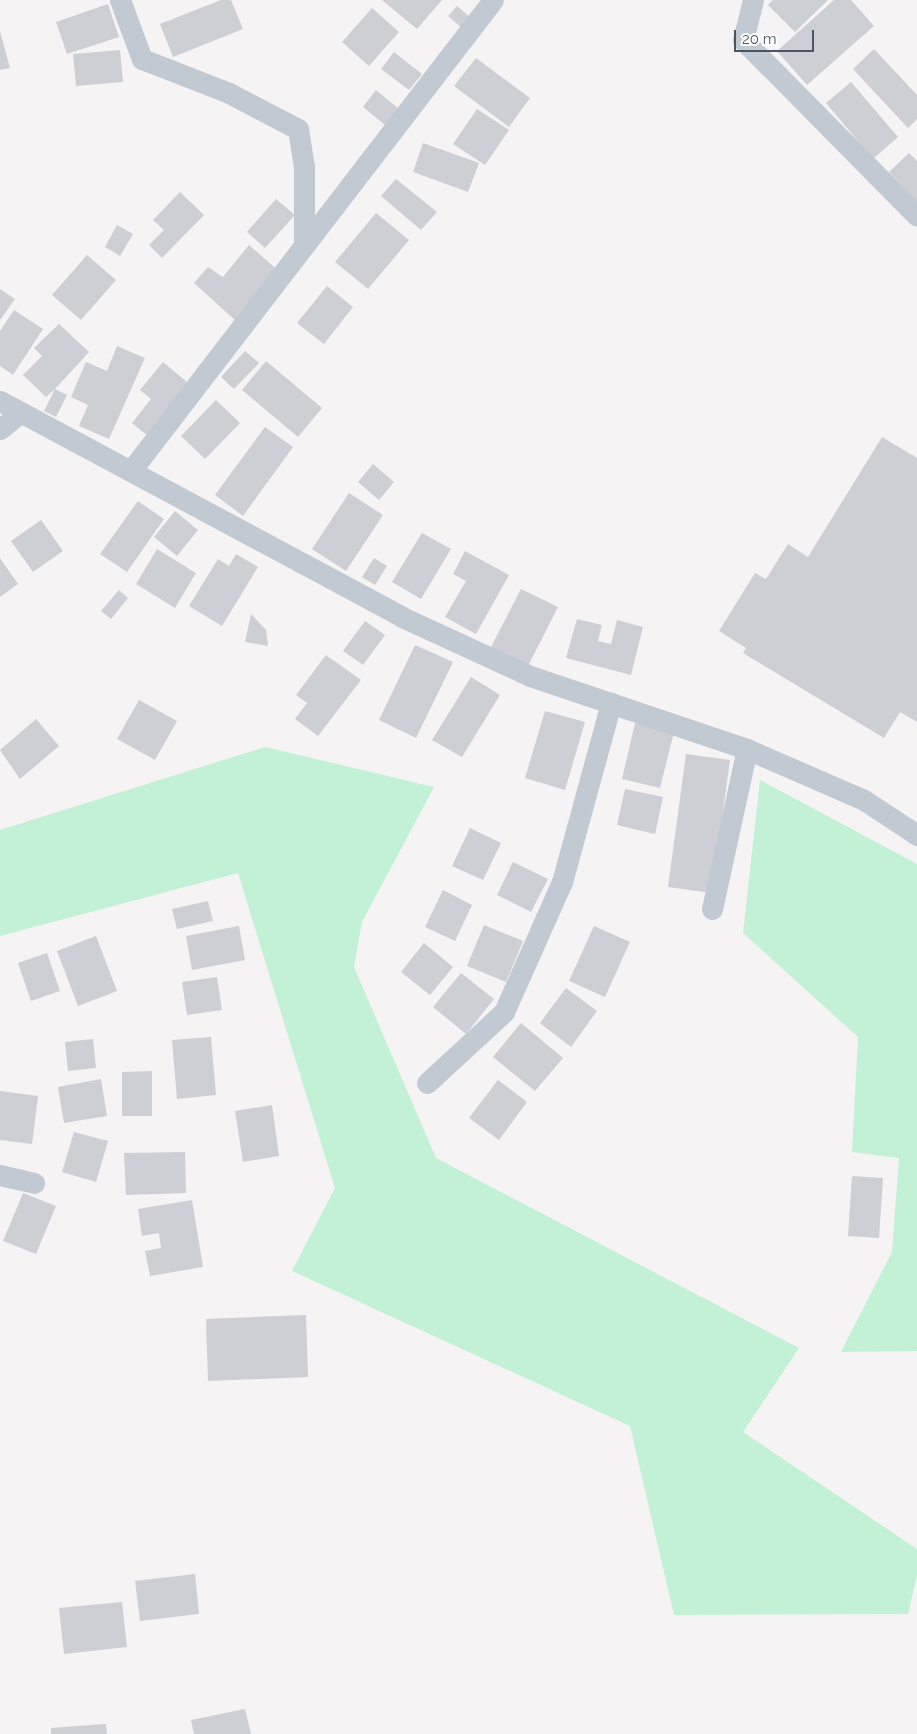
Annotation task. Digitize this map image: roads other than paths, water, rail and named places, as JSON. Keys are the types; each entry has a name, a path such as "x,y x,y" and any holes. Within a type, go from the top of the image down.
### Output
{"street":[{"path":"120,0 142,59 229,93 298,129 304,166 304,244"},
{"path":"133,468 493,0"},
{"path":"753,0 743,40 917,216"},
{"path":"0,400 20,413 133,468 402,617 530,676 747,749 864,800 917,835"},
{"path":"0,429 20,413"},
{"path":"427,1083 504,1012 562,882 611,703"},
{"path":"712,909 747,749"},
{"path":"0,1175 34,1183"}]}
